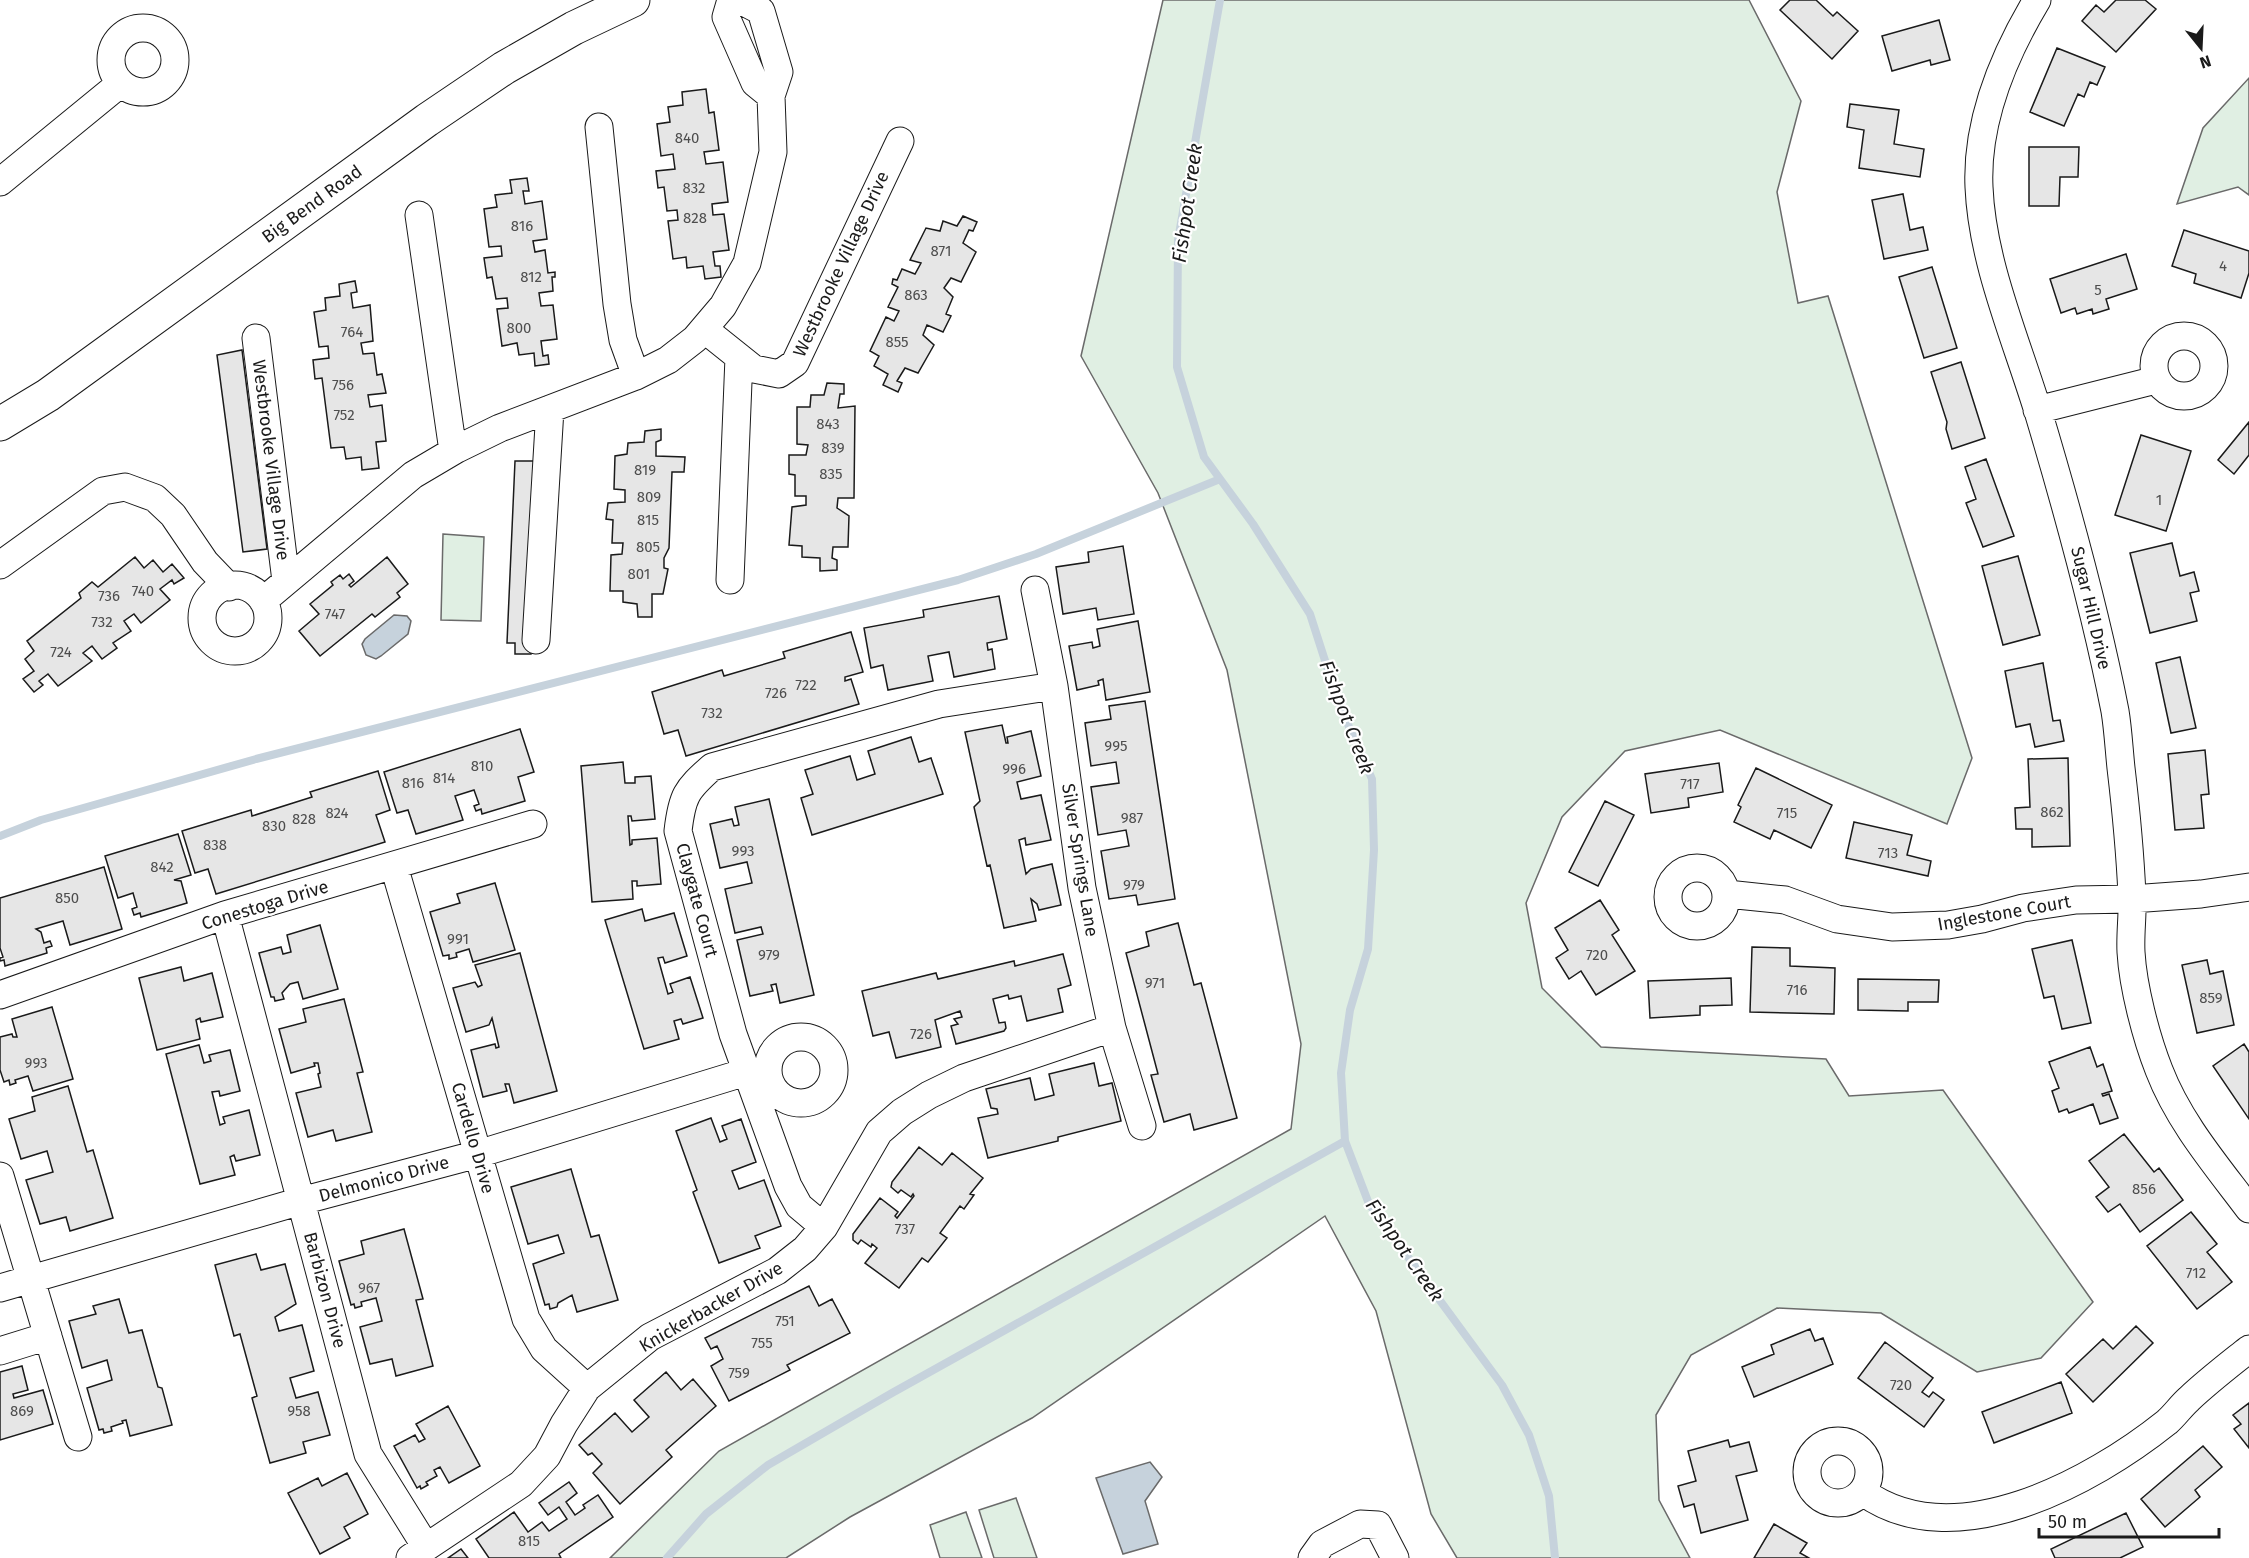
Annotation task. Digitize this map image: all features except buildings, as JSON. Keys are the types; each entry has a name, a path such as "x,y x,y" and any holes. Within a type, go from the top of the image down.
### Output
{"main road":[{"name":"Big Bend Road","path":"0,423 48,394 475,88 574,28 633,0"}],"street":[{"path":"731,0 726,17 755,83 771,96"},
{"name":"Westbrooke Village Drive","path":"263,601 413,475 453,451 500,428 636,376 668,360 695,339 723,306 747,263 773,152 771,96 779,72 760,11 740,0"},
{"name":"Sugar Hill Drive","path":"2035,0 1996,84 1983,136 1979,182 1982,222 1989,256 2084,570 2115,714 2127,820 2132,899 2131,955 2144,1020 2159,1070 2176,1107 2249,1209"},
{"path":"0,182 121,83"},
{"path":"598,127 617,304 623,340 636,376"},
{"name":"Westbrooke Village Drive","path":"704,329 754,369 779,374 795,363 900,141"},
{"path":"419,215 453,451"},
{"name":"Westbrooke Village Drive","path":"256,338 286,581"},
{"path":"730,580 739,357"},
{"path":"2037,410 2156,380"},
{"path":"536,640 549,409"},
{"path":"0,565 103,491 125,487 155,498 167,509 205,562 229,587"},
{"path":"235,585 246,587 256,592 267,611 268,622 264,633 250,648 240,651 220,648 206,633 203,613 206,602 214,593 229,587 235,585"},
{"name":"Silver Springs Lane","path":"1035,590 1054,686 1082,888 1112,1028 1142,1126"},
{"name":"Claygate Court","path":"824,1227 800,1206 788,1186 757,1072 733,1034 678,831 681,806 693,784 712,767 927,708 1054,686"},
{"name":"Conestoga Drive","path":"0,995 225,915 533,824"},
{"name":"Cardello Drive","path":"394,866 526,1319 543,1349 588,1388"},
{"name":"Inglestone Court","path":"1727,894 1785,900 1838,919 1892,927 1948,925 2023,908 2076,900 2201,894 2249,887"},
{"name":"Barbizon Drive","path":"225,915 368,1454 418,1552"},
{"name":"Knickerbacker Drive","path":"418,1552 521,1484 548,1456 564,1424 588,1388 650,1337 777,1270 806,1249 824,1227 879,1132 902,1112 928,1095 964,1078 1112,1028"},
{"name":"Delmonico Drive","path":"0,1288 301,1201 478,1154 757,1072"},
{"path":"0,1176 78,1437"},
{"path":"0,1351 48,1336"},
{"path":"1863,1492 1874,1500 1911,1516 1932,1519 1964,1520 2018,1508 2093,1474 2168,1421 2188,1399 2249,1349"},
{"path":"1312,1558 1322,1544 1360,1524 1378,1525 1395,1558"}],"green space":[{"path":"1163,0 1749,0 1801,101 1777,192 1798,303 1828,296 1972,758 1947,824 1720,730 1625,751 1562,817 1526,903 1542,988 1601,1047 1826,1059 1849,1096 1943,1090 2093,1302 2041,1358 1977,1372 1881,1313 1777,1308 1691,1355 1656,1415 1659,1500 1690,1558 1457,1558 1431,1514 1376,1311 1325,1216 1032,1418 850,1517 786,1558 610,1558 719,1451 1291,1129 1301,1044 1227,670 1158,493 1081,356"},
{"path":"2249,78 2249,195 2238,187 2177,204 2203,128"},
{"path":"443,534 484,537 481,621 441,620"},
{"path":"1016,1498 1037,1558 994,1558 979,1510"},
{"path":"966,1512 982,1558 940,1558 930,1525"}],"shaded area":[{"path":"394,615 407,616 411,621 408,634 376,659 366,655 362,644 365,639"},
{"path":"1150,1462 1162,1477 1145,1501 1158,1544 1123,1554 1096,1478"}],"waterway":[{"name":"Fishpot Creek","path":"1220,0 1178,240 1177,367 1204,457 1253,524 1310,614 1339,704 1372,779 1374,850 1368,949 1350,1010 1341,1073 1345,1141 1369,1204 1502,1385 1529,1435 1549,1496 1555,1558"},
{"path":"0,836 41,820 256,759 958,580 1036,554 1220,479"},
{"path":"667,1558 706,1514 768,1465 892,1393 1345,1141"}]}
